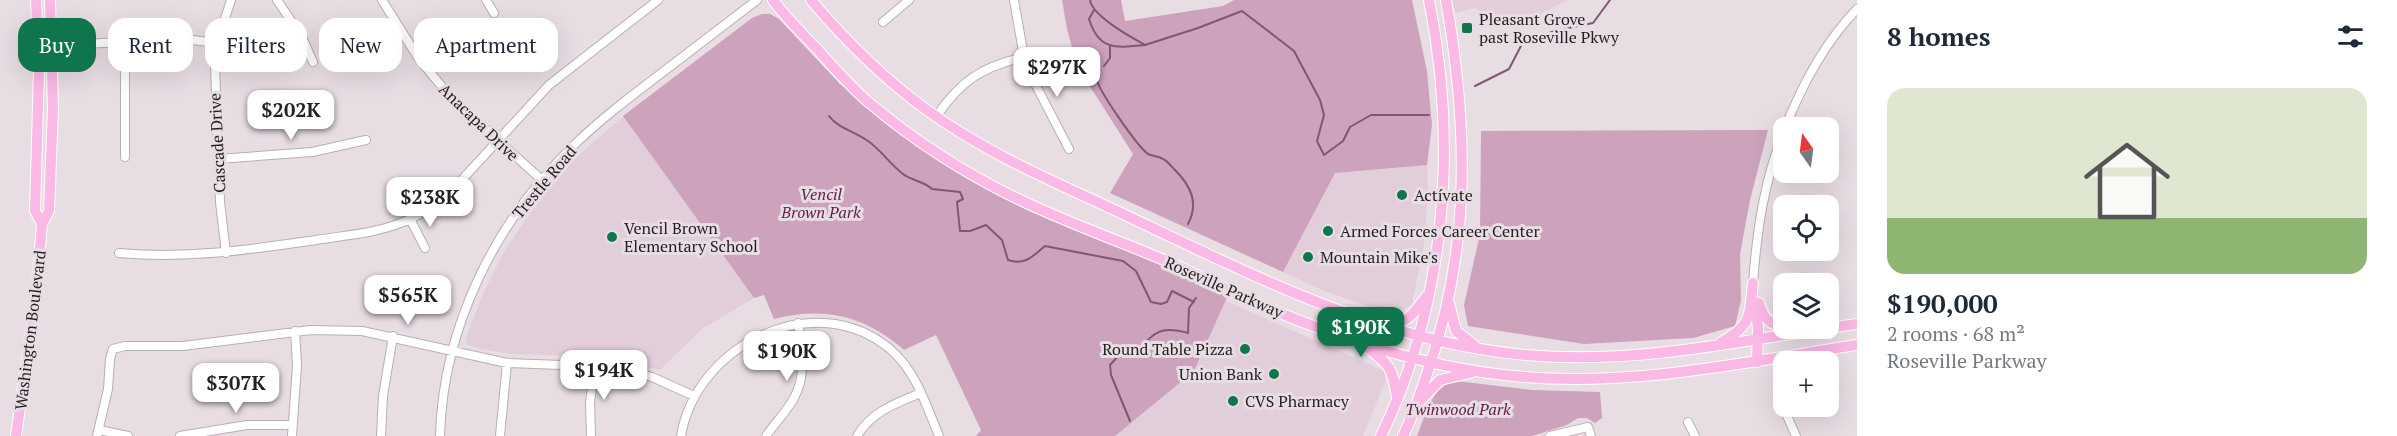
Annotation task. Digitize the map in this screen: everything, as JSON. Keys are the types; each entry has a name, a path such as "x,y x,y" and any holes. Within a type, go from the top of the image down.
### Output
{"main road":[{"name":"Washington Boulevard","path":"36,0 37,18"},
{"name":"Washington Boulevard","path":"50,0 51,18"},
{"name":"Roseville Parkway","path":"773,0 791,22 867,101 964,169 1054,216 1177,266 1306,323 1360,343 1412,359 1477,372 1526,377 1602,380 1666,375 1857,345"},
{"name":"Roseville Parkway","path":"811,0 866,59 903,92 936,117 1004,159 1192,249 1368,322 1418,337 1480,350 1590,358 1665,353 1773,338"},
{"path":"1381,436 1412,359 1428,295 1440,222 1444,144 1442,80 1429,0"},
{"path":"1403,436 1418,403 1438,342 1448,300 1460,224 1463,143 1456,57 1446,0"},
{"name":"Washington Boulevard","path":"38,72 35,211 42,224"},
{"name":"Washington Boulevard","path":"16,436 36,296 42,224 50,211 52,72"},
{"path":"1753,283 1763,314 1773,323"},
{"path":"1753,283 1758,340 1757,362"},
{"path":"1715,345 1743,328 1748,318 1753,283"},
{"path":"1368,322 1400,323 1411,316 1428,295"},
{"path":"1448,300 1456,332 1480,350"},
{"name":"Roseville Parkway","path":"1839,326 1857,324"},
{"path":"1360,343 1387,363 1393,376 1397,399"},
{"path":"1418,403 1440,380 1477,372"}],"street":[{"name":"Cascade Drive","path":"225,18 231,0"},
{"path":"277,0 302,37 313,62"},
{"name":"Anacapa Drive","path":"382,0 435,79 471,119 542,180"},
{"path":"486,0 494,13"},
{"path":"119,253 191,256 226,253 358,234 393,226 410,219 450,192 549,85 658,0"},
{"name":"Trestle Road","path":"440,436 444,392 452,350 462,316 492,252 509,224 542,180 574,145 606,116 757,0"},
{"path":"883,22 909,0"},
{"path":"1014,0 1024,57 1038,90 1069,149"},
{"path":"1790,117 1812,71 1832,39 1857,9"},
{"path":"936,117 950,98 976,74 995,64 1024,57"},
{"path":"125,72 125,157"},
{"name":"Cascade Drive","path":"215,72 218,159 226,253"},
{"path":"218,159 312,152 366,140"},
{"path":"1753,283 1763,193 1773,163"},
{"path":"410,219 425,248"},
{"path":"766,436 794,399 800,386 803,358 798,323"},
{"path":"681,436 694,396 704,380 730,355 764,334 798,323 834,323 865,333 878,340 903,362 921,393 939,436"},
{"path":"128,436 98,433 108,389 112,349 125,346 164,348 202,345 295,331 346,330 393,336 507,363 614,367 652,377 694,396"},
{"path":"292,436 297,365 295,331"},
{"path":"381,436 383,396 393,336"},
{"path":"500,436 507,363"},
{"path":"591,436 590,402 595,366"},
{"path":"857,436 869,420 880,411 921,393"},
{"path":"1788,417 1796,436"},
{"path":"1688,422 1695,436"},
{"path":"180,436 247,425 292,425"},
{"path":"1550,436 1588,427 1591,436"}],"shaded area":[{"path":"1452,0 1567,0 1524,23 1503,23 1475,8 1455,13"},
{"name":"Vencil Brown Elementary School","path":"623,116 754,298 702,329 660,370 610,357 511,354 467,344 466,338 484,291 503,254 525,220 571,162"},
{"path":"1427,165 1428,191 1424,245 1412,304 1393,315 1324,291 1283,272 1335,173"},
{"path":"1224,300 1384,371 1386,380 1363,436 1114,436"}],"green space":[{"path":"1062,0 1121,0 1125,21 1223,6 1234,0 1412,0 1427,71 1432,125 1427,165 1335,173 1283,272 1110,193 1133,154 1077,66"},
{"name":"Vencil Brown Park","path":"770,14 779,19 840,84 934,152 1041,212 1228,295 1194,371 1115,436 976,436 981,430 936,335 904,350 875,329 843,317 810,314 774,319 764,295 754,298 623,116 752,18"},
{"path":"1768,130 1750,200 1740,254 1741,300 1735,326 1693,338 1584,344 1468,326 1464,305 1480,234 1481,131"},
{"name":"Twinwood Park","path":"1456,381 1532,390 1600,392 1602,418 1595,423 1587,418 1578,418 1567,425 1532,436 1417,436 1435,395 1448,384"}],"waterway":[{"path":"1090,0 1097,13 1145,45 1242,11 1294,51 1320,100 1324,115 1317,141 1324,155 1343,141 1350,127 1371,115 1429,115"},
{"path":"1475,86 1509,69 1523,42 1558,30 1593,23 1610,0"},
{"path":"1094,10 1089,19 1103,42 1117,47 1145,45"},
{"path":"1104,66 1110,58 1110,46"},
{"path":"1096,77 1110,105 1143,149 1148,154 1165,160 1185,182 1193,202 1188,224"},
{"path":"829,116 837,124 873,145 907,176 932,189 960,192 963,199 957,202 960,231 970,231 986,225 1002,240 1008,260 1024,261 1045,246 1123,261 1136,271 1151,302 1161,304 1167,302 1172,291 1194,302"},
{"path":"1130,421 1111,375 1110,365 1119,355 1135,354 1157,333 1170,330 1188,333 1189,308 1196,298"}],"place":[{"name":"Pleasant Grove past Roseville Pkwy","path":"1467,28"},
{"name":"Actívate","path":"1402,195"},
{"name":"Armed Forces Career Center","path":"1328,231"},
{"name":"Vencil Brown Elementary School","path":"612,237"},
{"name":"Mountain Mike's","path":"1308,257"},
{"name":"Round Table Pizza","path":"1245,349"},
{"name":"Union Bank","path":"1274,374"},
{"name":"CVS Pharmacy","path":"1233,401"}]}
